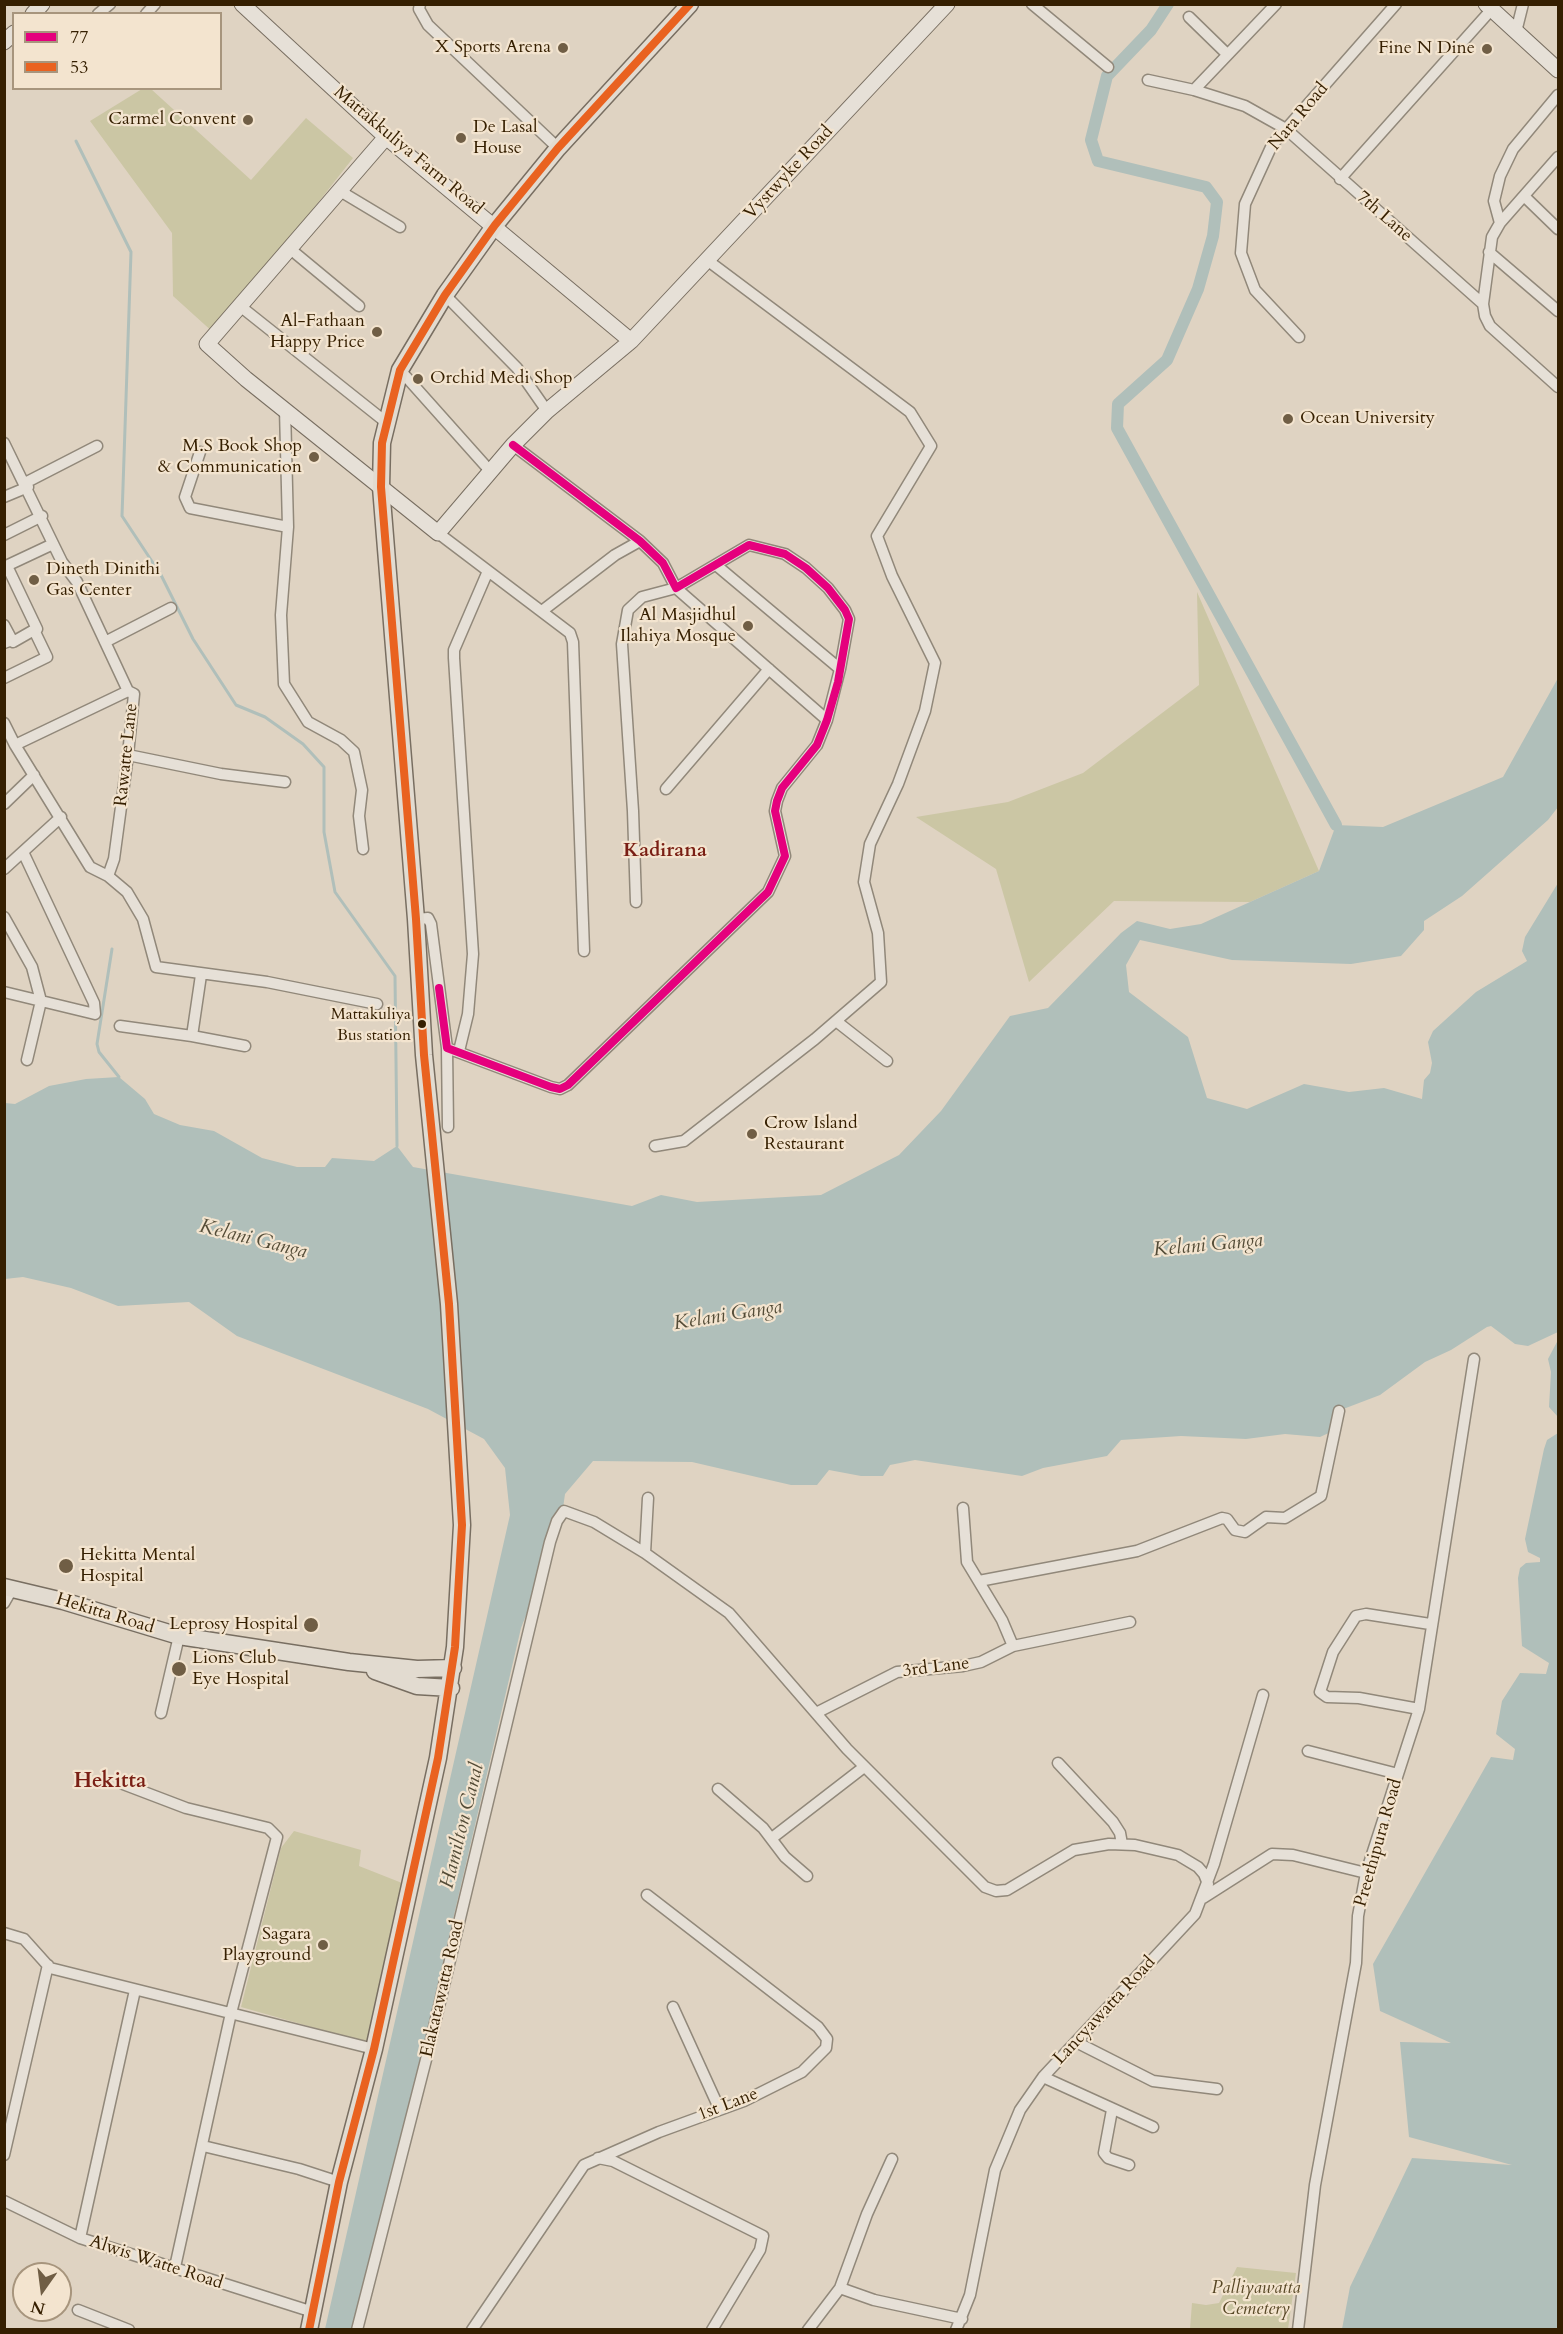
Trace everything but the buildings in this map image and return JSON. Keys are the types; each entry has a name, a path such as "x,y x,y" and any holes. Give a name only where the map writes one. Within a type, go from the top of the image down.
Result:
{"main road":[{"path":"309,2330 339,2182 374,2049 438,1758 451,1688 462,1525 459,1439 449,1304 432,1150 381,487 382,443 400,370 445,295 495,225 558,148 690,4"},
{"name":"Hekitta Road","path":"7,1593 63,1601 179,1636 349,1662 417,1669 453,1668"},
{"name":"Hekitta Road","path":"349,1662 417,1686 451,1688"}],"street":[{"name":"Mattakkuliya Farm Road","path":"242,4 386,137 495,225 632,341"},
{"path":"420,4 419,9 428,25 558,148"},
{"name":"Vystwyke Road","path":"438,532 513,445 547,411 632,341 947,4"},
{"path":"1032,4 1108,67"},
{"name":"Nara Road","path":"1299,337 1255,290 1241,253 1245,204 1272,145 1396,4"},
{"path":"1516,32 1523,4"},
{"path":"1194,90 1272,6"},
{"path":"1340,179 1488,7 1558,70"},
{"path":"1189,17 1227,54"},
{"name":"7th Lane","path":"1148,80 1194,90 1245,106 1286,129 1483,304"},
{"path":"1500,223 1494,201 1500,176 1513,149 1558,94"},
{"path":"386,137 207,344 381,487 570,633 573,642 584,951"},
{"path":"1558,157 1500,223 1492,237 1483,304 1490,326 1558,387"},
{"path":"340,191 400,227"},
{"path":"1525,196 1558,229"},
{"path":"290,248 359,306"},
{"path":"1489,252 1558,311"},
{"path":"655,1146 684,1141 836,1021 881,982 878,933 864,882 870,844 906,763 925,711 935,663 892,576 877,536 931,446 910,412 707,260"},
{"path":"445,295 517,368 547,411"},
{"path":"240,306 387,423"},
{"path":"400,370 491,472"},
{"path":"285,410 288,527 281,615 284,684 308,722 341,740 354,752 362,790 359,816 363,849"},
{"name":"Rawatte Lane","path":"4,443 42,516 62,562 77,582 129,691 134,694 114,859 108,876"},
{"path":"513,445 640,541 663,563 676,588 827,720"},
{"path":"4,497 97,446"},
{"path":"200,452 185,497 190,507 288,527"},
{"path":"4,535 42,516"},
{"path":"542,612 615,555 640,541"},
{"path":"4,625 8,642 13,642 37,629 6,566 53,544"},
{"path":"447,1048 560,1089 568,1085 768,892 785,856 775,811 777,801 782,788 817,745 827,720 840,669 849,619 828,588 806,568 785,554 749,545 676,588 642,597 628,610 622,644 636,902"},
{"path":"716,565 840,669"},
{"path":"459,1051 468,1014 473,954 453,658 454,650 489,571"},
{"path":"105,642 171,608"},
{"path":"4,678 47,657 34,630"},
{"path":"666,789 770,669"},
{"path":"10,742 129,691"},
{"path":"4,723 10,742 61,817 90,867 108,876 127,892 143,919 156,967 277,984 377,1004"},
{"path":"128,755 220,774 285,782"},
{"path":"4,804 34,775"},
{"path":"4,869 61,817"},
{"path":"4,992 95,1014 94,1003 22,852"},
{"path":"4,917 32,967 41,1001 27,1060"},
{"path":"416,919 428,918 431,924 447,1048 448,1127"},
{"path":"192,1036 201,975"},
{"path":"836,1021 887,1061"},
{"path":"120,1026 245,1046"},
{"name":"Preethipura Road","path":"1298,2330 1315,2185 1356,1963 1358,1916 1366,1873 1419,1709 1430,1624 1474,1359"},
{"path":"979,1581 1137,1551 1224,1518 1235,1530 1245,1532 1266,1518 1285,1518 1321,1496 1339,1411"},
{"path":"648,1498 645,1553 729,1613 864,1767 990,1890 1007,1890 1074,1850 1122,1844 1178,1855 1198,1867 1208,1884"},
{"path":"963,1508 965,1554 1002,1620 1013,1646"},
{"name":"Elakatawatta Road","path":"357,2330 430,2044 556,1521 564,1511 594,1522 645,1553"},
{"path":"1419,1709 1371,1700 1327,1697 1320,1692 1333,1652 1356,1616 1366,1614 1430,1624"},
{"name":"3rd Lane","path":"816,1713 897,1672 963,1666 981,1662 1013,1646 1131,1622"},
{"path":"161,1713 179,1636"},
{"name":"Lancyawatta Road","path":"956,2330 962,2319 982,2244 995,2170 1020,2110 1043,2077 1182,1929 1203,1898 1263,1695"},
{"path":"1308,1751 1398,1774"},
{"path":"1058,1763 1113,1822 1120,1833 1122,1844"},
{"path":"771,1838 864,1767"},
{"path":"123,1784 186,1808 268,1828 277,1837 231,2013 175,2267"},
{"path":"718,1789 771,1838 785,1857 807,1876"},
{"path":"1203,1898 1272,1854 1293,1855 1366,1873"},
{"name":"1st Lane","path":"471,2330 584,2165 719,2108 744,2101 802,2072 824,2051 827,2039 818,2027 647,1895"},
{"path":"4,1933 24,1939 48,1965 135,1990 374,2049"},
{"path":"4,2155 48,1965"},
{"path":"80,2238 135,1990"},
{"path":"673,2007 719,2108"},
{"path":"1076,2042 1153,2081 1217,2089"},
{"path":"1043,2077 1153,2127"},
{"path":"1112,2110 1104,2153 1108,2158 1129,2165"},
{"path":"203,2146 299,2169 339,2182"},
{"path":"596,2158 622,2165 763,2236 760,2250 712,2330"},
{"path":"808,2330 840,2288 867,2214 892,2160"},
{"name":"Alwis Watte Road","path":"4,2201 80,2238 175,2267 272,2301 313,2312"},
{"path":"840,2288 867,2298 962,2319"},
{"path":"78,2310 129,2330"}],"green space":[{"path":"140,90 152,90 251,180 306,118 353,158 215,334 173,296 172,233 90,121"},
{"path":"1197,592 1319,871 1250,902 1114,901 1029,982 996,869 916,817 1008,802 1083,773 1199,685"},
{"name":"Sagara Playground","path":"294,1831 361,1850 359,1866 402,1883 368,2043 241,2007 281,1848"},
{"name":"Palliyawatta Cemetery","path":"1237,2267 1296,2273 1288,2329 1190,2329 1192,2303 1206,2305 1219,2303"}],"water":[{"path":"1558,678 1558,807 1548,820 1462,896 1424,921 1424,930 1401,956 1351,964 1232,960 1140,940 1126,965 1129,992 1188,1037 1207,1098 1247,1109 1304,1084 1349,1092 1384,1088 1422,1099 1424,1080 1430,1073 1432,1063 1428,1042 1433,1031 1476,992 1527,961 1522,951 1525,937 1558,883 1558,1332 1528,1346 1515,1344 1491,1326 1487,1327 1451,1350 1425,1362 1380,1395 1338,1411 1333,1431 1320,1437 1285,1434 1246,1439 1181,1436 1121,1440 1107,1456 1043,1468 1022,1476 915,1460 890,1465 883,1476 861,1476 829,1470 817,1485 791,1485 692,1462 593,1461 565,1494 560,1529 521,1628 430,2018 353,2329 325,2329 510,1515 505,1468 484,1439 428,1409 237,1336 189,1302 118,1306 71,1288 23,1277 5,1279 5,1103 15,1104 49,1086 86,1079 119,1077 145,1099 154,1114 180,1125 214,1131 262,1158 297,1167 325,1167 332,1158 374,1161 397,1146 413,1167 632,1206 661,1195 697,1202 821,1195 899,1155 941,1111 1010,1016 1048,1008 1121,933 1137,921 1170,929 1201,924 1319,871 1336,825 1383,827 1503,777"},
{"path":"1558,1340 1558,1417 1549,1407 1551,1372 1548,1359"},
{"path":"1558,1433 1558,2329 1342,2329 1350,2287 1412,2158 1512,2165 1409,2137 1400,2042 1451,2043 1380,2011 1373,1964 1491,1757 1513,1760 1515,1749 1496,1734 1502,1701 1520,1673 1546,1674 1549,1663 1522,1646 1518,1578 1520,1568 1526,1563 1540,1562 1540,1558 1528,1552 1525,1539 1544,1449 1547,1440"}],"waterway":[{"path":"1168,4 1151,30 1107,76 1091,140 1098,161 1206,187 1217,202 1213,236 1198,289 1167,360 1118,404 1117,428 1336,825"},
{"path":"76,141 131,252 122,516 161,575 193,639 236,705 265,717 303,744 324,767 324,832 335,892 395,976 397,1146"},
{"path":"112,949 97,1044 99,1052 119,1077"}],"transit line":[{"name":"53","path":"309,2330 339,2182 374,2049 438,1758 455,1647 462,1525 449,1304 424,1055 416,919 381,487 382,443 400,370 445,295 495,225 558,148 690,4"},
{"name":"77","path":"439,988 447,1048 551,1087 560,1089 568,1085 768,892 785,856 775,811 777,801 782,788 817,745 827,720 838,682 849,619 828,588 806,568 785,554 749,545 676,588 663,563 640,541 513,445"}],"place":[{"name":"X Sports Arena","path":"563,48"},
{"name":"Fine N Dine","path":"1487,49"},
{"name":"Carmel Convent","path":"248,120"},
{"name":"De Lasal House","path":"461,138"},
{"name":"Al-Fathaan Happy Price","path":"377,332"},
{"name":"Orchid Medi Shop","path":"418,379"},
{"name":"Ocean University","path":"1288,419"},
{"name":"M.S Book Shop & Communication","path":"314,457"},
{"name":"Dineth Dinithi Gas Center","path":"34,580"},
{"name":"Al Masjidhul Ilahiya Mosque","path":"748,626"},
{"name":"Mattakuliya Bus station","path":"422,1024"},
{"name":"Crow Island Restaurant","path":"752,1134"},
{"name":"Hekitta Mental Hospital","path":"66,1566"},
{"name":"Leprosy Hospital","path":"311,1625"},
{"name":"Lions Club Eye Hospital","path":"179,1669"},
{"name":"Sagara Playground","path":"323,1945"}],"district":[{"name":"Kadirana","path":"665,851"},
{"name":"Hekitta","path":"110,1782"}],"water label":[{"name":"Kelani Ganga","path":"253,1240"},
{"name":"Kelani Ganga","path":"1208,1246"},
{"name":"Kelani Ganga","path":"728,1316"},
{"name":"Hamilton Canal","path":"463,1826"}]}
